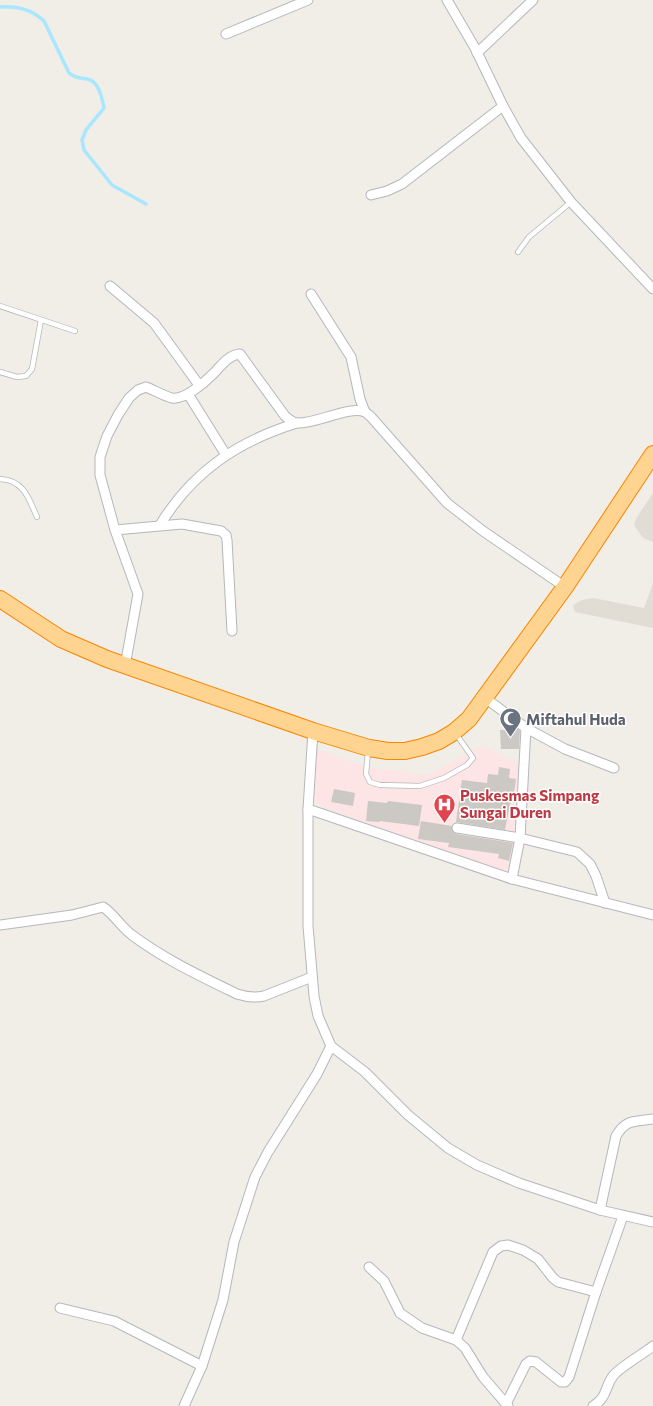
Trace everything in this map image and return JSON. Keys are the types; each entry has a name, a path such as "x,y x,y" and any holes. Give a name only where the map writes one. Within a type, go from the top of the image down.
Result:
{"highway":[{"path":"0,599 62,638 125,666 313,731 369,748 388,751 405,751 439,741 454,732 469,719 565,587 653,454"}],"street":[{"path":"226,34 308,0"},
{"path":"447,0 478,53 503,106 521,138 571,202 653,288"},
{"path":"478,53 533,0"},
{"path":"371,195 387,191 402,184 503,106"},
{"path":"110,286 154,322 199,386"},
{"path":"311,294 351,357 360,399 365,412"},
{"path":"125,666 138,594 115,530 100,475 100,457 107,436 129,398 138,390 146,387 171,398 179,398 188,394 199,386 235,354 240,354 285,416 291,421 297,423"},
{"path":"188,394 226,455"},
{"path":"160,526 171,507 193,482 226,455 273,430 297,423 357,410 365,412 372,418 447,503 483,531 565,587"},
{"path":"115,530 182,524 221,531 226,535 232,630"},
{"path":"485,698 526,728 564,749 614,768"},
{"path":"512,879 520,838 526,728"},
{"path":"313,731 308,809 308,926 312,978 318,1016 330,1046 365,1072 408,1114 448,1148 477,1165 519,1183 600,1210 653,1222"},
{"path":"308,809 512,879 653,915"},
{"path":"457,828 520,838 577,852 590,864 596,876 605,903"},
{"path":"0,925 80,913 103,907 130,934 182,968 237,994 257,998 312,978"},
{"path":"184,1406 202,1366 223,1300 234,1242 255,1177 268,1152 317,1074 330,1046"},
{"path":"600,1210 616,1136 621,1128 629,1122 653,1119"},
{"path":"369,1267 384,1281 400,1313 422,1328 456,1340 465,1348 483,1377 507,1405 526,1364 530,1361 536,1362 561,1382 565,1382 569,1377 596,1292 623,1216"},
{"path":"456,1340 493,1252 501,1246 508,1245 524,1250 538,1259 558,1282 596,1292"},
{"path":"60,1308 114,1321 202,1366"},
{"path":"593,1406 604,1397 608,1385 614,1375 653,1346"}],"lane":[{"path":"518,252 529,236 571,202"},
{"path":"0,306 75,331"},
{"path":"0,372 17,377 26,376 32,369 41,320"},
{"path":"0,479 9,479 21,486 38,517"},
{"path":"369,748 366,774 370,782 380,786 420,786 444,778 467,765 473,758 454,732"}],"shaded area":[{"path":"653,493 653,542 643,538 634,524"},
{"path":"653,583 653,628 575,612 573,605 582,600 593,598 644,608"},
{"name":"Puskesmas Simpang Sungai Duren","path":"481,746 520,764 519,840 510,873 324,808 316,803 312,792 316,749 367,767 428,775"}],"building":[{"name":"Miftahul Huda","path":"518,729 520,731 519,749 501,749 500,730"},
{"path":"499,767 510,769 509,778 516,779 513,800 511,799 505,830 456,822 462,780 487,783 488,774 498,775"},
{"path":"334,789 355,793 353,806 331,802"},
{"path":"368,801 387,803 388,801 422,805 419,826 380,821 366,821"},
{"path":"421,821 452,826 452,830 456,834 513,843 509,861 498,858 499,854 448,847 449,843 418,839"}],"waterway":[{"path":"0,7 24,9 44,21 69,73 76,77 91,80 97,86 104,108 86,130 82,140 84,150 112,185 146,204"}],"place":[{"name":"Miftahul Huda","path":"510,738"},
{"name":"Puskesmas Simpang Sungai Duren","path":"444,824"}]}
